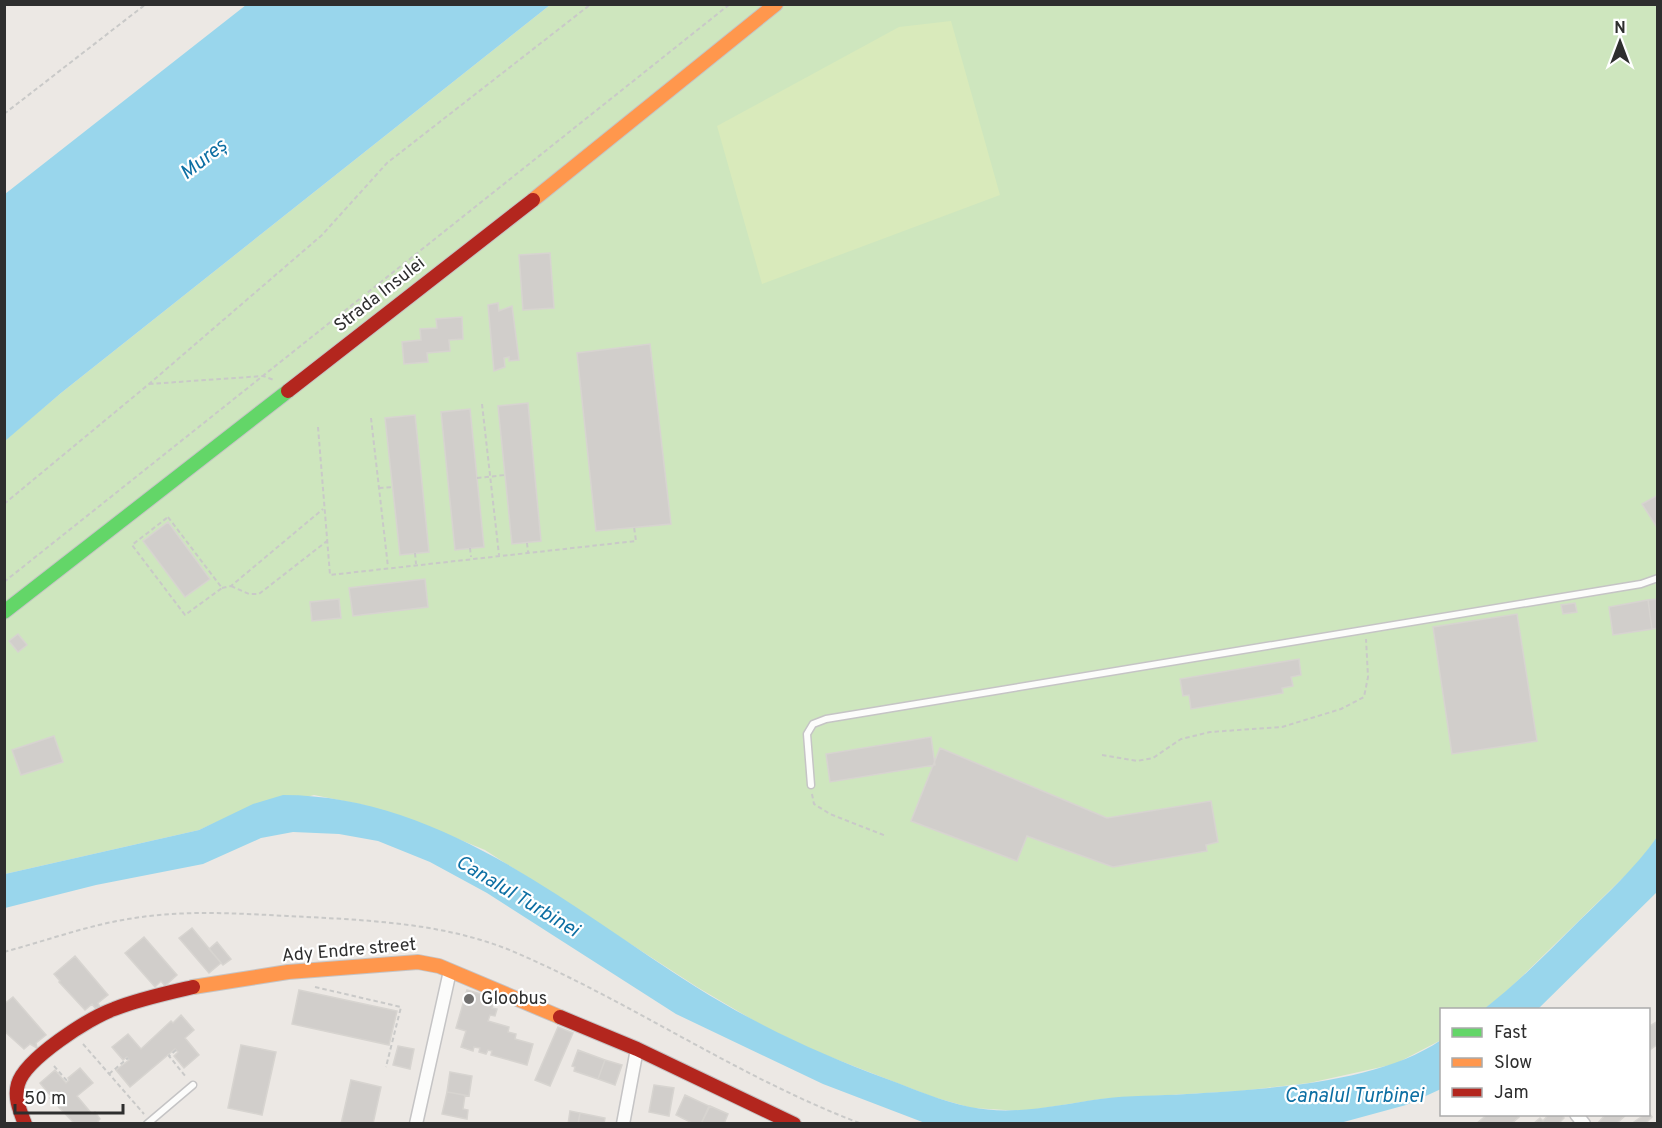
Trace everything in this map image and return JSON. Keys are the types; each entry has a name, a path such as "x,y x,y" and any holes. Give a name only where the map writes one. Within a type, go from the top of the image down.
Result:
{"street":[{"name":"Strada Insulei","path":"4,612 586,159 776,4"},
{"name":"Ady Endre street","path":"25,1124 18,1109 16,1088 18,1079 27,1066 88,1022 124,1005 196,986 290,974 418,962 432,963 638,1049 794,1124"},
{"path":"416,1124 450,971"},
{"path":"623,1124 638,1049"}],"lane":[{"path":"810,785 807,734 813,724 826,719 1641,584 1658,578"},
{"path":"149,1122 193,1085"}],"path":[{"path":"4,114 147,4"},
{"path":"4,504 149,384 322,235 387,163 591,4"},
{"path":"4,582 517,176 730,4"},
{"path":"149,384 263,376 291,387"},
{"path":"482,404 492,476 499,555"},
{"path":"371,418 388,568"},
{"path":"318,427 330,575 636,541 634,527"},
{"path":"477,478 505,475"},
{"path":"379,488 393,487"},
{"path":"222,588 168,517 132,545 185,615 222,588 231,586 324,508"},
{"path":"231,586 249,594 259,594 327,541"},
{"path":"527,543 528,552"},
{"path":"470,548 471,558"},
{"path":"415,553 416,564"},
{"path":"1102,756 1137,761 1153,758 1180,739 1210,732 1282,727 1341,709 1364,697 1368,677 1366,630"},
{"path":"810,785 814,804 830,814 886,836"},
{"path":"308,986 400,1006 386,1067"},
{"path":"78,1038 149,1122"},
{"path":"177,1050 169,1056 193,1085"},
{"path":"109,1074 128,1058"},
{"path":"49,1059 68,1082"}],"green space":[{"path":"550,5 1657,5 1657,837 1641,860 1504,994 1485,1008 1440,1008 1440,1041 1395,1064 1309,1083 1240,1091 1101,1099 1024,1111 972,1108 933,1097 815,1051 763,1026 697,987 485,850 424,825 364,805 314,795 221,820 199,830 5,874 4,441 61,393"},
{"path":"951,21 1000,195 762,284 717,126 899,27"}],"water":[{"name":"Mureș","path":"246,5 550,5 61,393 5,441 5,194"},
{"name":"Canalul Turbinei","path":"283,795 341,800 396,814 450,835 502,861 552,891 696,987 742,1014 837,1059 928,1094 970,1107 1019,1110 1111,1098 1217,1092 1319,1082 1385,1066 1415,1055 1440,1041 1440,1089 1406,1105 1340,1123 925,1123 823,1084 676,1014 487,893 430,862 378,841 339,834 293,832 261,838 203,864 96,885 5,908 5,874 199,830 253,804"},
{"path":"1657,837 1657,892 1539,1008 1485,1008 1533,967 1639,859"}],"building":[{"path":"550,253 554,308 523,310 519,255"},
{"path":"498,303 499,311 512,306 519,360 509,361 509,357 504,358 505,367 494,371 488,305"},
{"path":"462,317 463,339 449,340 450,351 427,353 428,362 404,364 402,342 421,340 420,329 437,328 436,319"},
{"path":"650,344 671,524 596,531 577,353"},
{"path":"528,403 541,541 512,544 498,406"},
{"path":"470,409 484,547 455,550 441,412"},
{"path":"415,415 429,552 400,555 385,418"},
{"path":"1658,495 1658,529 1642,504"},
{"path":"168,522 210,579 185,597 143,541"},
{"path":"425,579 428,607 353,616 349,588"},
{"path":"339,599 341,618 312,621 310,602"},
{"path":"1658,599 1658,628 1652,629 1648,600"},
{"path":"1648,600 1652,629 1613,635 1609,607"},
{"path":"1575,603 1577,612 1563,614 1561,605"},
{"path":"1517,614 1537,741 1452,754 1433,627"},
{"path":"18,634 27,645 18,652 9,641"},
{"path":"1299,659 1301,675 1291,677 1293,686 1282,688 1283,693 1191,709 1189,695 1183,696 1180,679"},
{"path":"54,736 63,762 21,775 12,750"},
{"path":"931,737 935,765 830,782 826,754"},
{"path":"940,748 1107,818 1211,801 1218,842 1206,845 1207,851 1113,867 1027,836 1017,861 911,821"},
{"path":"192,928 221,963 209,973 179,938"},
{"path":"144,937 177,975 165,986 161,981 155,987 125,953"},
{"path":"217,942 231,959 223,965 209,949"},
{"path":"75,956 108,995 98,1003 100,1007 95,1008 92,1004 85,1010 54,974"},
{"path":"299,990 397,1011 389,1045 292,1024"},
{"path":"467,990 495,998 492,1008 497,1009 495,1016 490,1015 488,1021 509,1027 508,1032 516,1034 515,1039 533,1044 527,1065 491,1055 492,1051 488,1050 486,1054 479,1052 480,1048 474,1047 473,1051 461,1047 466,1031 456,1028"},
{"path":"13,997 46,1035 36,1043 37,1048 30,1044 24,1049 4,1031 4,1004"},
{"path":"181,1015 194,1030 185,1038 199,1055 184,1068 174,1056 178,1052 175,1049 130,1087 116,1070 129,1060 127,1057 123,1060 112,1047 128,1034 141,1049 171,1021 173,1023"},
{"path":"1658,1021 1658,1044 1650,1050 1650,1026"},
{"path":"558,1027 573,1033 550,1086 535,1080"},
{"path":"241,1045 276,1052 262,1115 228,1108"},
{"path":"398,1046 414,1049 410,1069 393,1065"},
{"path":"578,1050 605,1060 598,1079 574,1071 575,1067 572,1066"},
{"path":"605,1060 622,1065 615,1085 598,1079"},
{"path":"80,1068 93,1083 77,1096 92,1114 95,1112 100,1119 98,1121 100,1124 75,1124 50,1098 51,1096 40,1083 55,1070 66,1083 68,1078"},
{"path":"450,1072 472,1076 469,1096 447,1092"},
{"path":"351,1080 381,1087 373,1124 341,1124"},
{"path":"654,1085 674,1088 669,1116 649,1112"},
{"path":"447,1092 465,1095 463,1109 468,1110 467,1119 442,1114"},
{"path":"685,1095 709,1106 701,1124 694,1124 676,1115"},
{"path":"710,1106 728,1114 724,1124 701,1124"},
{"path":"570,1111 580,1113 578,1124 568,1124"},
{"path":"580,1113 605,1118 604,1124 578,1124"},
{"path":"1650,1114 1652,1117 1645,1124 1634,1122 1642,1116"},
{"path":"1486,1116 1519,1117 1511,1124 1476,1124"},
{"path":"1547,1116 1562,1116 1564,1118 1558,1124 1533,1124 1540,1118 1543,1121"},
{"path":"1604,1116 1625,1116 1616,1124 1597,1124"}],"traffic: fast":[{"path":"4,612 288,391"}],"traffic: slow":[{"path":"533,200 776,4"},
{"path":"193,987 288,972 418,962 439,966 560,1017"}],"traffic: jam":[{"path":"288,391 533,200"},
{"path":"25,1124 17,1099 18,1084 32,1063 59,1040 89,1021 124,1005 193,987"},
{"path":"560,1017 637,1049 794,1124"}],"place":[{"name":"Gloobus","path":"469,999"}]}
